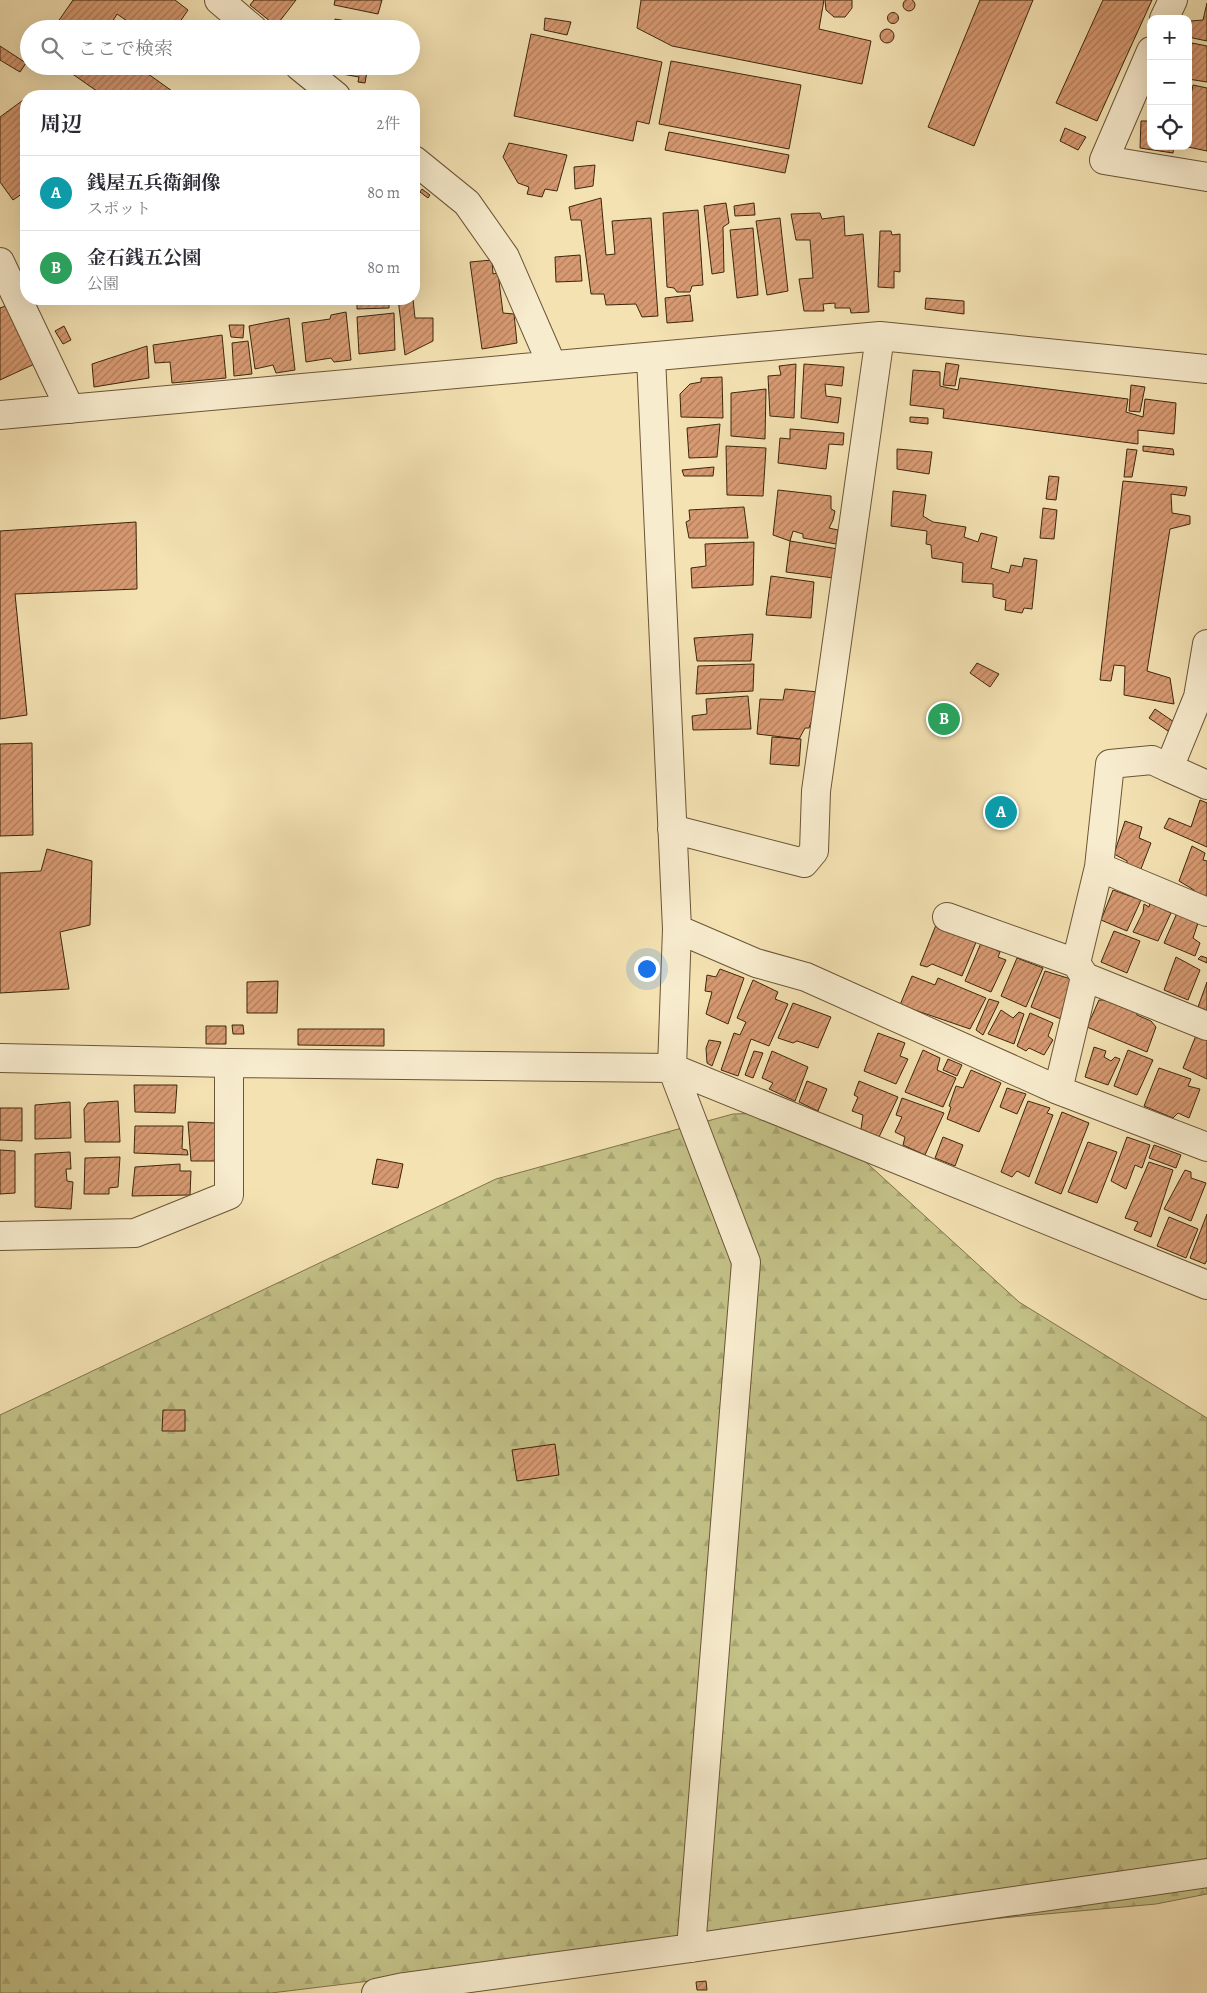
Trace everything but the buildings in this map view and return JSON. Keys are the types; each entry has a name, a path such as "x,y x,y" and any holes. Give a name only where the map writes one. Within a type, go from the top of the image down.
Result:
{"street":[{"path":"219,0 242,20"},
{"path":"1166,15 1172,0"},
{"path":"1147,60 1104,160 1207,177"},
{"path":"310,75 329,90"},
{"path":"420,165 467,203 505,257 552,366"},
{"path":"0,262 20,304"},
{"path":"21,305 70,408"},
{"path":"0,415 880,336 1207,369"},
{"path":"672,829 804,863 814,851 816,791 880,336"},
{"path":"651,357 677,929 672,1068 746,1262 691,1948"},
{"path":"1168,768 1198,697 1207,644"},
{"path":"1058,1090 1099,867 1110,764 1152,760 1207,784"},
{"path":"1099,867 1207,912"},
{"path":"947,917 1081,970 1207,1026"},
{"path":"677,929 756,963 806,977 1058,1090 1207,1147"},
{"path":"0,1058 230,1063 672,1068 1207,1285"},
{"path":"0,1236 134,1233 229,1195 230,1063"},
{"path":"376,1993 404,1987 691,1948 1207,1872"}],"green space":[{"path":"811,1112 1019,1302 1207,1418 1207,1894 1156,1904 560,1958 271,1993 0,1993 0,1415 496,1179 733,1114"}],"place":[{"name":"金石銭五公園","path":"944,719"},
{"name":"銭屋五兵衛銅像","path":"1001,812"}]}
